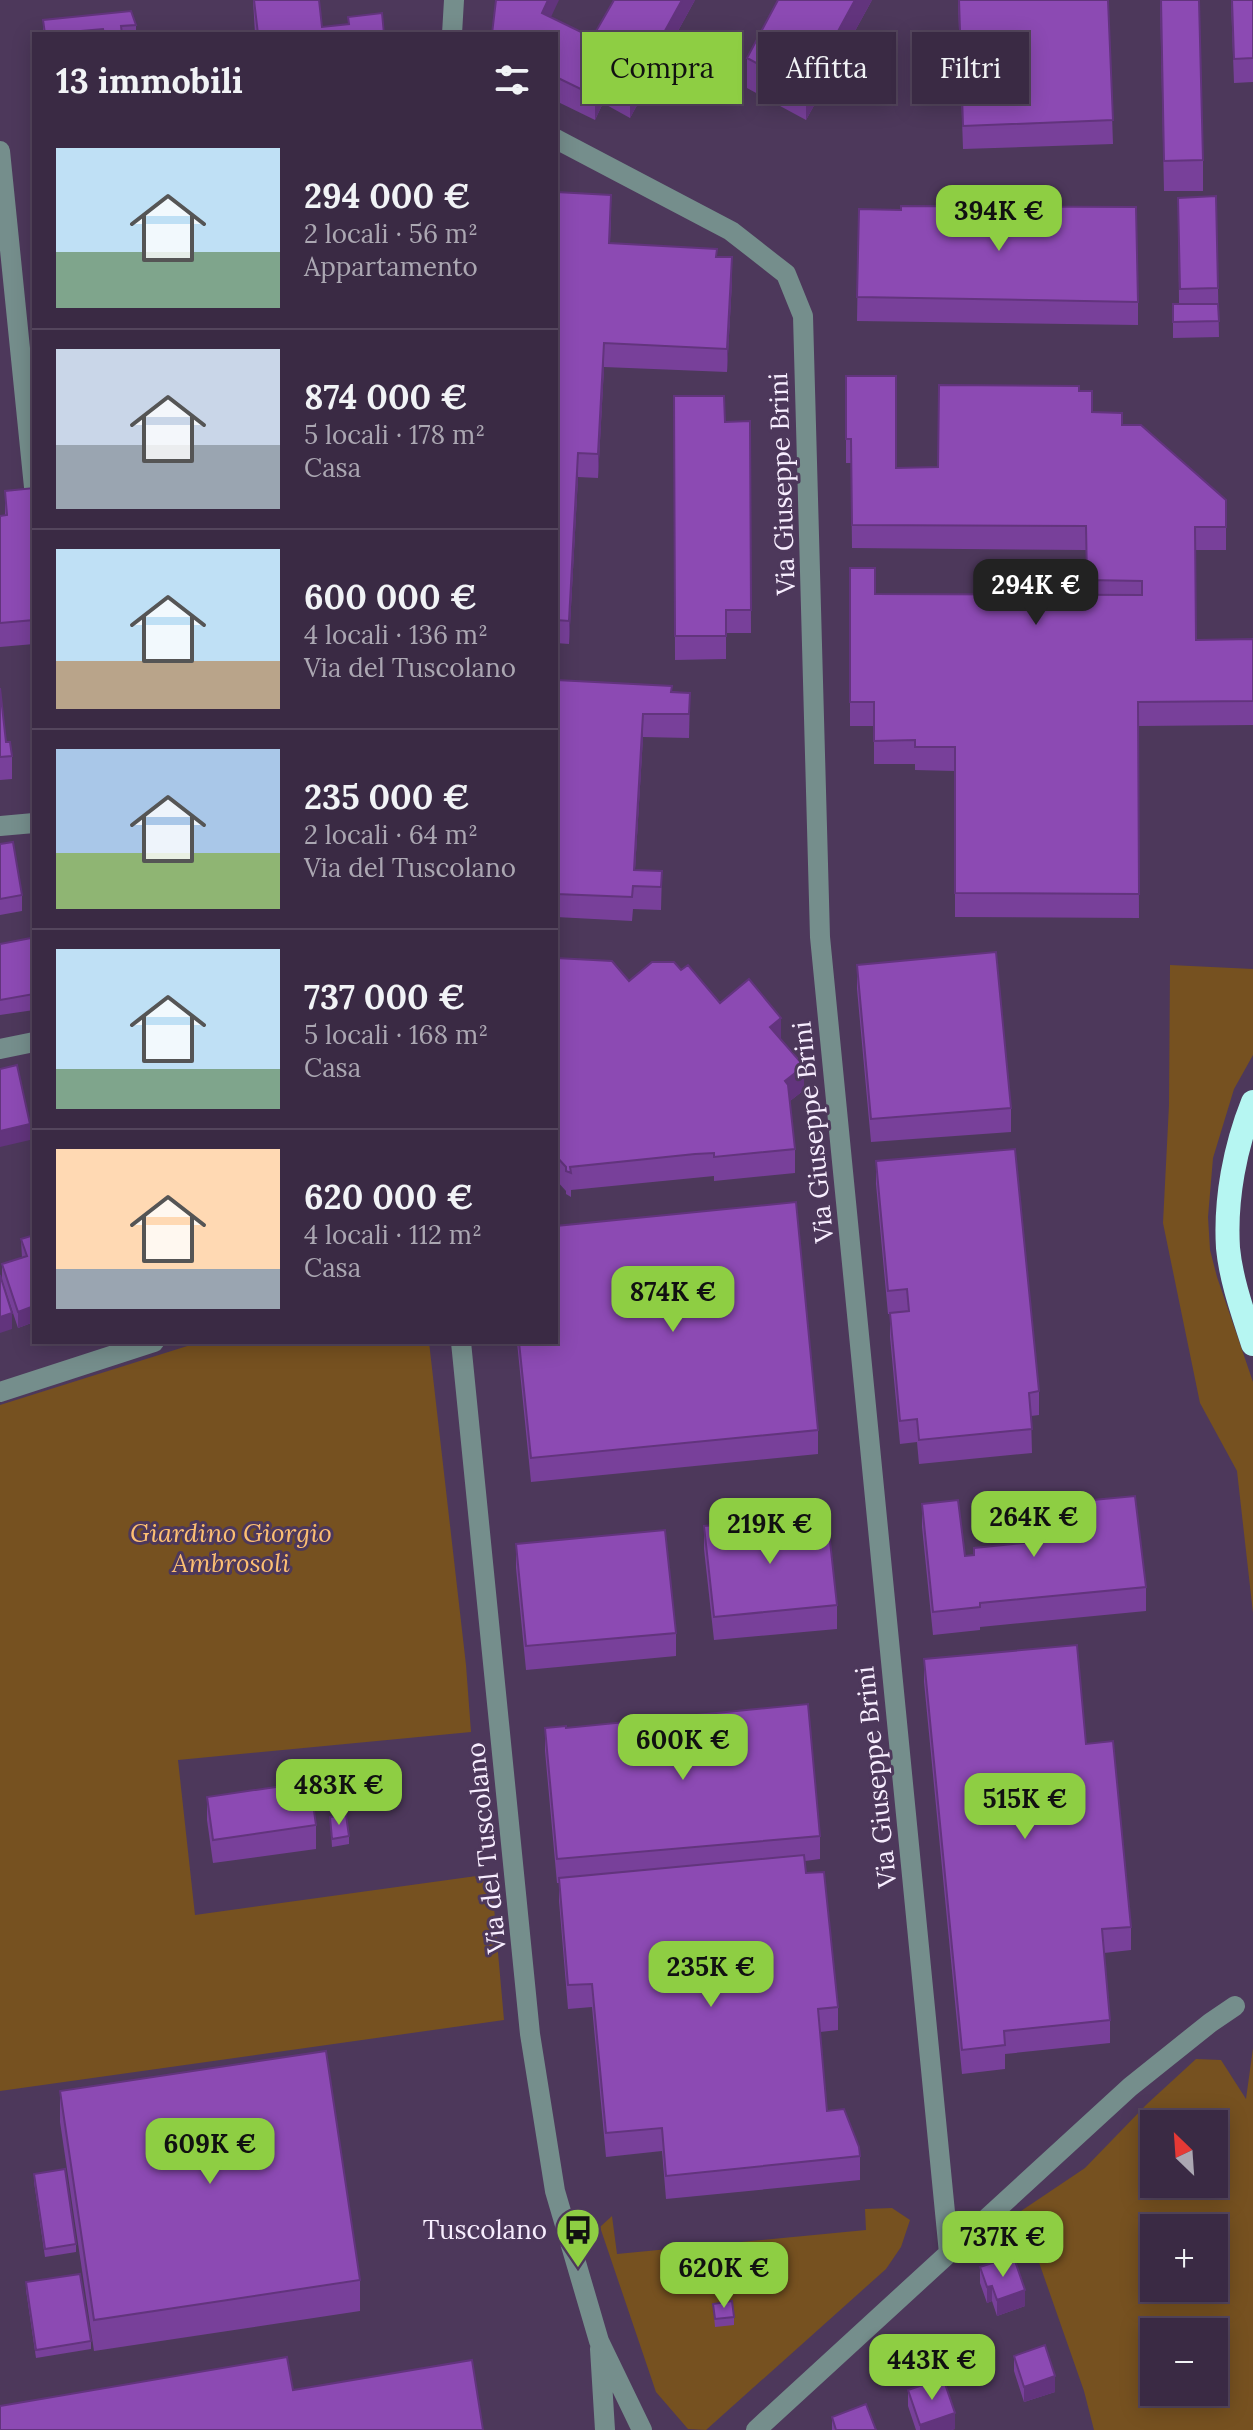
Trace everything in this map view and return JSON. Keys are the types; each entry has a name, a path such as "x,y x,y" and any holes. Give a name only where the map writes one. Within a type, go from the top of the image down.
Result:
{"highway":[{"path":"1253,1102 1243,1127 1228,1203 1228,1249 1238,1297 1253,1344"}],"street":[{"path":"452,32 454,0"},
{"name":"Via Giuseppe Brini","path":"558,140 731,231 786,274 803,316 820,937 949,2253"},
{"path":"0,151 32,469"},
{"path":"11,493 32,489"},
{"path":"0,826 32,823"},
{"path":"0,1049 32,1042"},
{"path":"0,1392 148,1344"},
{"name":"Via del Tuscolano","path":"461,1344 530,2034 555,2191 599,2341 642,2430"},
{"path":"756,2430 1130,2087 1170,2053 1235,2006"},
{"name":"Via del Tuscolano","path":"599,2341 605,2430"}],"green space":[{"path":"1170,965 1253,969 1253,1055 1234,1089 1213,1158 1208,1217 1210,1250 1217,1277 1253,1382 1253,1613 1237,1471 1200,1403 1163,1223 1169,1105"},
{"name":"Giardino Giorgio Ambrosoli","path":"194,1344 429,1344 471,1732 178,1760 195,1915 491,1874 504,2020 0,2091 0,1405"},
{"path":"1253,2048 1253,2430 1094,2430 1084,2391 1021,2211 1085,2168 1140,2111 1140,2198 1228,2198 1228,2110 1141,2110 1196,2059 1221,2060 1246,2099"},
{"path":"892,2208 910,2220 901,2247 886,2269 706,2430 688,2429 656,2392 600,2227 612,2216 617,2254 866,2230 865,2209"}],"building":[{"path":"254,0 319,0 322,27 349,24 348,17 382,13 384,32 258,32"},
{"path":"496,0 548,0 542,13 582,32 582,90 558,78 558,32 492,32"},
{"path":"614,0 682,0 664,32 596,32"},
{"path":"778,0 855,0 838,32 761,32"},
{"path":"959,0 1108,0 1113,120 963,126 962,104 1029,104 1029,32 960,32"},
{"path":"1161,0 1199,0 1203,160 1164,161"},
{"path":"1232,0 1253,0 1253,58 1234,59"},
{"path":"131,11 136,25 121,26 122,32 104,32 103,29 45,32 43,20"},
{"path":"758,37 758,64 747,58"},
{"path":"558,192 611,195 609,243 717,249 716,257 732,257 727,349 604,343 598,454 578,453 569,621 558,620"},
{"path":"1216,196 1218,288 1180,289 1178,198"},
{"path":"901,206 1136,207 1138,302 857,297 859,209 901,210"},
{"path":"1173,304 1218,304 1219,321 1173,322"},
{"path":"846,376 896,376 896,468 938,467 939,385 1079,386 1079,391 1092,391 1092,412 1122,413 1122,425 1141,425 1226,500 1226,527 1195,527 1196,640 1253,639 1253,701 1138,702 1139,894 955,893 955,747 915,747 915,740 874,741 874,702 850,702 850,568 875,568 875,594 1142,595 1142,581 1087,580 1086,526 852,525 851,439 846,439"},
{"path":"674,396 724,396 725,422 750,421 751,610 726,610 726,636 675,636"},
{"path":"32,488 32,620 0,623 0,516 7,515 5,491"},
{"path":"558,680 672,686 671,692 690,693 689,714 643,714 634,870 662,871 661,887 633,886 632,897 558,894"},
{"path":"0,688 6,742 10,742 12,756 0,757"},
{"path":"13,842 22,895 0,899 0,844"},
{"path":"31,938 32,994 0,1000 0,944"},
{"path":"996,952 1011,1108 871,1119 857,965"},
{"path":"558,958 612,961 629,981 652,962 674,962 681,970 688,965 720,1003 749,979 781,1018 770,1027 804,1066 785,1081 795,1149 714,1157 714,1153 695,1154 570,1167 571,1173 566,1171 558,1158"},
{"path":"17,1065 30,1124 0,1131 0,1069"},
{"path":"1015,1149 1039,1391 1029,1393 1032,1429 919,1440 917,1419 900,1421 890,1313 909,1311 907,1289 888,1291 876,1161"},
{"path":"796,1202 818,1430 531,1458 519,1344 558,1344 558,1226"},
{"path":"32,1236 32,1307 18,1312 2,1264 27,1256 21,1239"},
{"path":"0,1275 12,1313 0,1317"},
{"path":"1135,1496 1146,1587 980,1603 980,1607 933,1612 922,1504 958,1500 965,1556 974,1555 974,1548 1084,1537 1082,1501"},
{"path":"827,1514 837,1605 714,1617 704,1526"},
{"path":"665,1530 676,1633 526,1646 516,1544"},
{"path":"1077,1645 1086,1744 1113,1741 1131,1927 1102,1929 1110,2020 1004,2031 1005,2045 962,2050 924,1659"},
{"path":"808,1704 820,1836 557,1859 545,1728"},
{"path":"310,1782 316,1825 213,1840 207,1797"},
{"path":"346,1815 349,1836 332,1839 330,1817"},
{"path":"804,1855 806,1873 824,1872 838,2007 818,2009 827,2111 844,2109 860,2156 666,2176 662,2128 606,2133 592,1984 568,1985 559,1878"},
{"path":"326,2051 360,2280 94,2320 60,2091"},
{"path":"65,2169 76,2244 45,2249 34,2174"},
{"path":"998,2261 1000,2266 1015,2261 1025,2290 997,2300 992,2286 987,2287 980,2267"},
{"path":"80,2274 91,2341 36,2350 26,2282"},
{"path":"732,2301 734,2317 715,2319 713,2304"},
{"path":"1045,2345 1055,2376 1024,2387 1014,2356"},
{"path":"287,2357 293,2390 472,2360 483,2430 0,2430 0,2406"},
{"path":"943,2378 955,2413 920,2425 908,2390"},
{"path":"866,2404 876,2430 836,2430 832,2417"}],"place":[{"name":"Tuscolano","path":"578,2269"}]}
